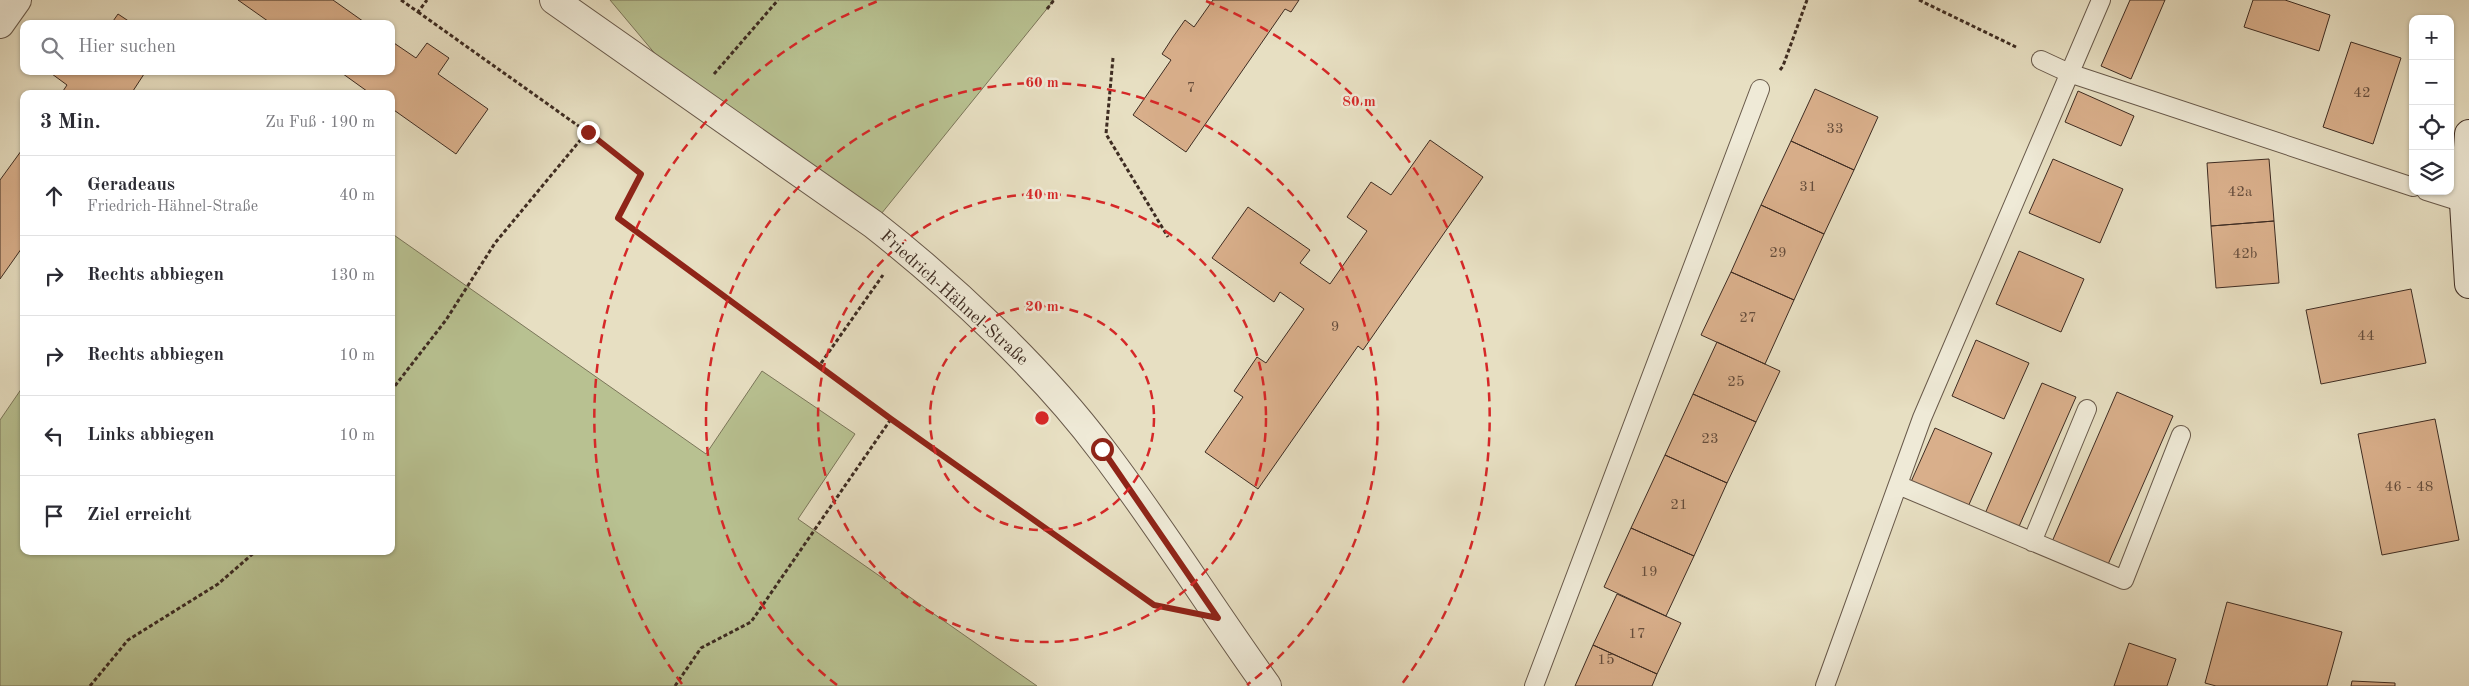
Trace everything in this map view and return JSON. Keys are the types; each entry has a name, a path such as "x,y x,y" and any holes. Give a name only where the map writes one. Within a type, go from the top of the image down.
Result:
{"street":[{"path":"0,24 17,0"},
{"name":"Friedrich-Hähnel-Straße","path":"554,0 902,248 987,324 1044,382 1085,429 1152,519 1218,618 1267,686"},
{"path":"2469,134 2464,203 2469,284"}],"lane":[{"path":"1825,686 1922,418 2101,0"},
{"path":"2041,60 2069,73 2409,186"},
{"path":"1534,686 1760,89"},
{"path":"2439,195 2464,203"},
{"path":"2032,542 2088,409"},
{"path":"1898,485 2124,580 2181,435"}],"path":[{"path":"401,0 588,132 641,174 618,218 891,419 1154,605 1218,618"},
{"path":"418,12 426,0"},
{"path":"693,99 778,0"},
{"path":"1047,9 1054,0"},
{"path":"1760,89 1784,66 1807,0"},
{"path":"1919,0 2041,60"},
{"path":"1114,58 1106,134 1168,237"},
{"path":"395,386 446,320 495,243 588,132"},
{"path":"818,366 902,248"},
{"path":"675,686 701,648 751,622 891,419"},
{"path":"90,686 128,640 218,584 251,555"}],"green space":[{"path":"610,0 1054,0 873,224 693,99"},
{"path":"395,236 706,454 762,371 855,434 798,519 1037,686 0,686 0,420 20,391 20,555 395,555"}],"building":[{"path":"238,0 333,0 361,20 266,20"},
{"path":"1213,0 1299,0 1291,12 1285,9 1186,152 1133,115 1171,60 1162,54 1173,37 1185,20 1194,27"},
{"path":"2130,0 2165,0 2131,79 2101,66"},
{"path":"2253,0 2285,0 2330,15 2319,51 2244,27"},
{"path":"118,14 127,20 114,20"},
{"path":"2351,42 2401,58 2373,144 2323,127"},
{"path":"427,43 449,58 438,74 488,109 456,154 395,111 395,90 365,90 345,75 395,75 395,44 416,58"},
{"path":"53,75 143,75 134,90 64,90 67,85"},
{"path":"1815,89 1878,117 1854,170 1791,141"},
{"path":"2078,91 2134,116 2121,146 2065,122"},
{"path":"1430,140 1483,177 1363,350 1358,346 1258,489 1205,452 1243,397 1234,391 1257,357 1266,363 1304,309 1280,292 1274,302 1212,258 1248,207 1310,250 1300,263 1330,284 1367,231 1347,217 1371,182 1391,195"},
{"path":"1791,141 1854,170 1824,234 1761,205"},
{"path":"20,152 20,251 0,279 0,180"},
{"path":"2053,159 2123,189 2100,243 2029,213"},
{"path":"2269,159 2274,221 2211,226 2207,163"},
{"path":"1761,205 1824,234 1794,300 1731,272"},
{"path":"2274,221 2279,283 2216,288 2211,226"},
{"path":"2019,251 2084,279 2061,332 1996,304"},
{"path":"1731,272 1794,300 1765,364 1701,335"},
{"path":"2411,289 2426,363 2321,384 2306,310"},
{"path":"1976,340 2029,363 2004,419 1952,396"},
{"path":"1717,342 1780,371 1756,422 1693,394"},
{"path":"2042,383 2076,397 2017,531 1984,516"},
{"path":"2117,392 2173,416 2106,569 2051,544"},
{"path":"1693,394 1756,422 1727,483 1665,455"},
{"path":"2435,419 2459,540 2382,555 2358,434"},
{"path":"1935,428 1992,453 1967,509 1910,484"},
{"path":"1665,455 1727,483 1694,556 1631,528"},
{"path":"1631,528 1694,556 1666,616 1604,587"},
{"path":"1617,594 1681,623 1657,674 1593,645"},
{"path":"2227,602 2342,632 2327,686 2216,686 2205,683"},
{"path":"2129,643 2176,659 2167,686 2114,686"},
{"path":"1593,645 1657,674 1652,686 1575,686"},
{"path":"2352,681 2395,683 2395,686 2351,686"}],"route":[{"path":"588,132 641,174 618,218 891,419 1154,605 1218,618 1152,519 1102,449"}]}
